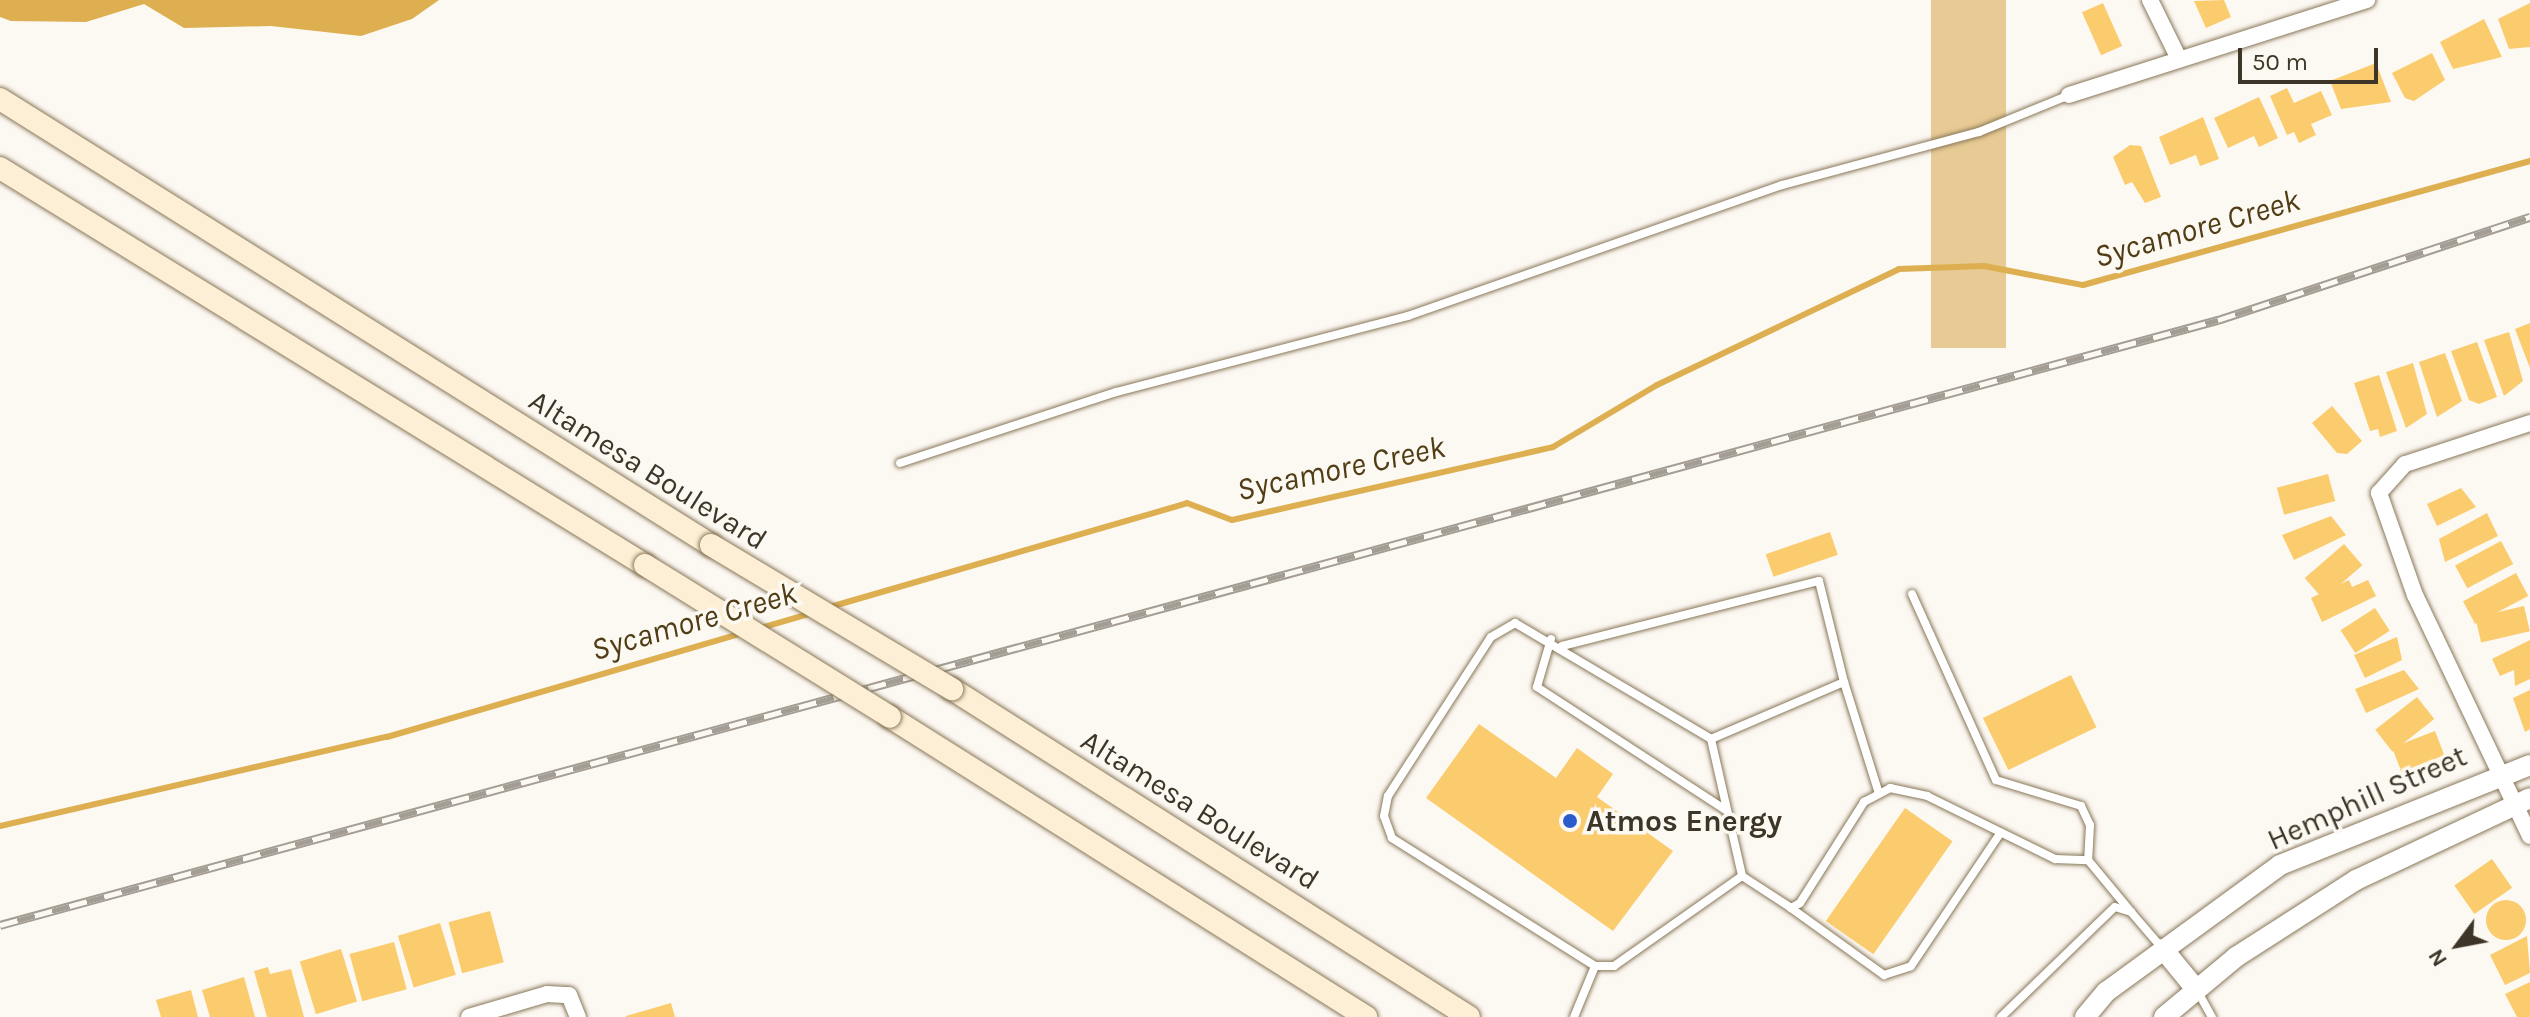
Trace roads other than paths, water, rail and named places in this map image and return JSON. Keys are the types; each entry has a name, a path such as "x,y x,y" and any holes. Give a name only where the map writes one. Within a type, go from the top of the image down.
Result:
{"main road":[{"name":"Altamesa Boulevard","path":"0,99 711,545 952,689 1469,1017"},
{"path":"0,168 890,717 1366,1017"}],"street":[{"path":"2150,0 2179,59"},
{"path":"2069,95 2367,0"},
{"path":"2530,423 2405,464 2379,493 2415,595 2501,773 2522,800 2530,836"},
{"name":"Hemphill Street","path":"2085,1017 2163,949 2280,865 2501,773 2530,765"},
{"path":"2164,1017 2195,988 2356,880 2522,800"},
{"path":"2163,949 2195,988"},
{"path":"469,1017 547,994 569,995 578,1017"}],"lane":[{"path":"900,463 1116,392 1408,316 1782,185 1979,132 2069,95"},
{"path":"1562,646 1819,581 1844,682 1879,794"},
{"path":"1912,594 1996,780 2081,806 2090,825 2088,860 2163,949"},
{"path":"1742,876 1614,966 1595,966 1392,838 1384,816 1388,796 1491,637 1515,623 1551,639 1711,739 1742,876 1884,975 1911,966 2001,832"},
{"path":"1551,639 1537,687 1726,810"},
{"path":"1711,739 1844,682"},
{"path":"1791,908 1864,802 1890,788 1927,796 2055,859 2088,860"},
{"path":"2001,1017 2115,907 2131,912"},
{"path":"1574,1017 1595,966"},
{"path":"2195,988 2212,1017"}],"waterway":[{"name":"Sycamore Creek","path":"830,607 1187,503 1232,520 1553,447 1657,385 1899,269 1984,266 2083,285 2530,161"},
{"name":"Sycamore Creek","path":"757,629 812,613"},
{"name":"Sycamore Creek","path":"0,826 387,737 743,633"}],"railway":[{"path":"0,925 2218,320 2530,217"}],"place":[{"name":"Atmos Energy","path":"1570,821"}]}
